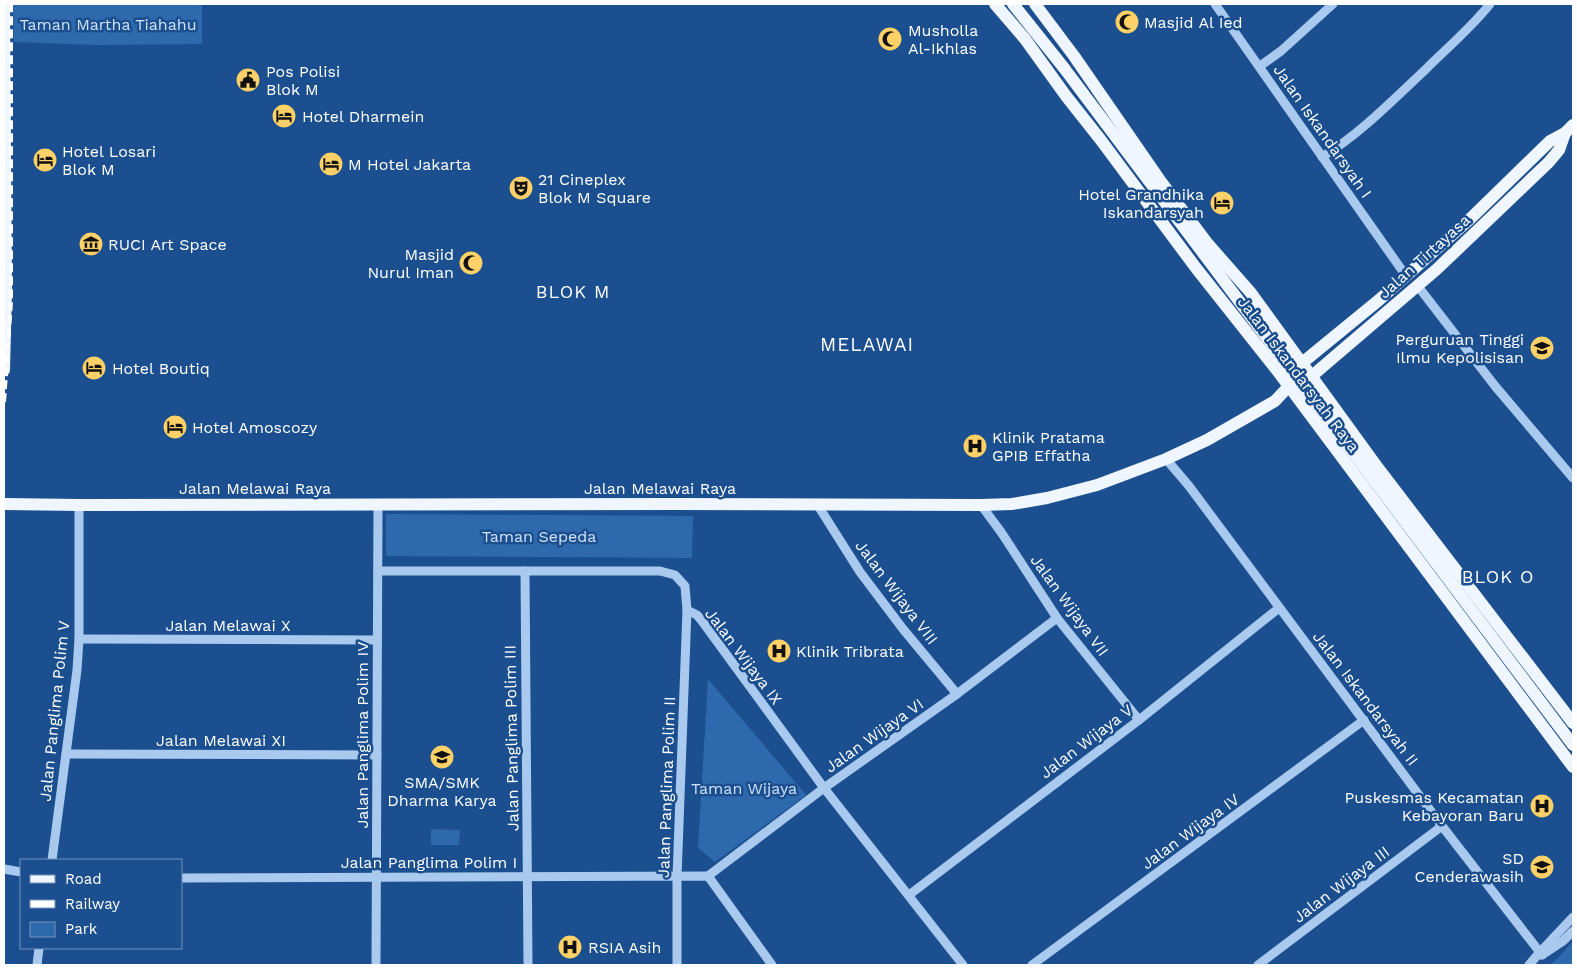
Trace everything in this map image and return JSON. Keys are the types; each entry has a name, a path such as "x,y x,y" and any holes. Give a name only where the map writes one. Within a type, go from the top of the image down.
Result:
{"main road":[{"path":"4,4 4,370"},
{"name":"Jalan Iskandarsyah Raya","path":"995,4 1025,39 1196,268 1276,368 1573,767"},
{"path":"1013,4 1070,76 1573,745"},
{"name":"Jalan Iskandarsyah Raya","path":"1035,4 1208,244 1251,294 1378,468 1573,723"},
{"name":"Jalan Tirtayasa","path":"1291,390 1302,363 1406,276 1470,219 1550,141 1569,129"},
{"name":"Jalan Tirtayasa","path":"1291,390 1311,376 1437,269 1548,162 1558,150 1569,129"},
{"path":"1346,327 1355,338"},
{"path":"1275,401 1276,368"},
{"name":"Jalan Melawai Raya","path":"4,504 817,504 981,506 1012,504 1047,498 1097,485 1166,459 1207,440 1291,390"}],"street":[{"name":"Jalan Iskandarsyah I","path":"1215,4 1406,276"},
{"path":"1260,66 1281,51 1333,4"},
{"path":"1322,157 1335,150 1392,101 1457,39 1490,4"},
{"path":"1417,285 1495,386 1573,478"},
{"name":"Jalan Iskandarsyah II","path":"1166,459 1189,486 1442,826 1541,953"},
{"name":"Jalan Wijaya VIII","path":"817,504 860,572 903,629 957,694"},
{"name":"Jalan Panglima Polim V","path":"52,859 79,639 80,505"},
{"name":"Jalan Panglima Polim IV","path":"376,965 378,505"},
{"name":"Jalan Wijaya VII","path":"981,506 1002,533 1056,618 1139,720"},
{"name":"Jalan Wijaya IX","path":"378,571 660,571 675,575 686,586 687,610 697,614 824,788 963,965"},
{"name":"Jalan Panglima Polim III","path":"525,571 528,965"},
{"name":"Jalan Wijaya V","path":"909,895 1139,720 1279,608"},
{"name":"Jalan Panglima Polim II","path":"678,965 677,877 687,610"},
{"name":"Jalan Wijaya VI","path":"708,876 824,788 957,694 1056,618"},
{"name":"Jalan Melawai X","path":"79,639 377,640"},
{"name":"Jalan Wijaya IV","path":"1032,965 1364,720"},
{"name":"Jalan Melawai XI","path":"66,754 377,756"},
{"name":"Jalan Wijaya III","path":"1258,965 1442,826"},
{"path":"4,869 20,872"},
{"path":"708,876 772,965"},
{"name":"Jalan Panglima Polim I","path":"182,878 708,876"},
{"path":"1530,965 1573,917"},
{"path":"1541,953 1563,941 1573,931"},
{"path":"37,965 39,949"}],"green space":[{"name":"Taman Martha Tiahahu","path":"13,4 202,4 202,44 97,45 14,42"},
{"name":"Taman Sepeda","path":"386,514 693,516 692,558 386,556"},
{"name":"Taman Wijaya","path":"708,679 806,795 715,862 698,848"},
{"path":"431,829 460,830 459,845 431,845"},
{"path":"1573,941 1573,965 1548,965 1556,960"}],"railway":[{"path":"4,402 11,302 11,4"}],"place":[{"name":"Masjid Al Ied","path":"1127,22"},
{"name":"Musholla Al-Ikhlas","path":"890,39"},
{"name":"Pos Polisi Blok M","path":"248,80"},
{"name":"Hotel Dharmein","path":"284,116"},
{"name":"Hotel Losari Blok M","path":"45,160"},
{"name":"M Hotel Jakarta","path":"331,164"},
{"name":"21 Cineplex Blok M Square","path":"521,188"},
{"name":"Hotel Grandhika Iskandarsyah","path":"1222,203"},
{"name":"RUCI Art Space","path":"91,244"},
{"name":"Masjid Nurul Iman","path":"471,263"},
{"name":"Perguruan Tinggi Ilmu Kepolisisan","path":"1542,348"},
{"name":"Hotel Boutiq","path":"94,368"},
{"name":"Hotel Amoscozy","path":"175,427"},
{"name":"Klinik Pratama GPIB Effatha","path":"975,446"},
{"name":"Klinik Tribrata","path":"779,651"},
{"name":"SMA/SMK Dharma Karya","path":"442,757"},
{"name":"Puskesmas Kecamatan Kebayoran Baru","path":"1542,806"},
{"name":"SD Cenderawasih","path":"1542,867"},
{"name":"RSIA Asih","path":"570,947"}],"district":[{"name":"BLOK M","path":"573,292"},
{"name":"MELAWAI","path":"867,344"},
{"name":"BLOK O","path":"1498,577"}]}
